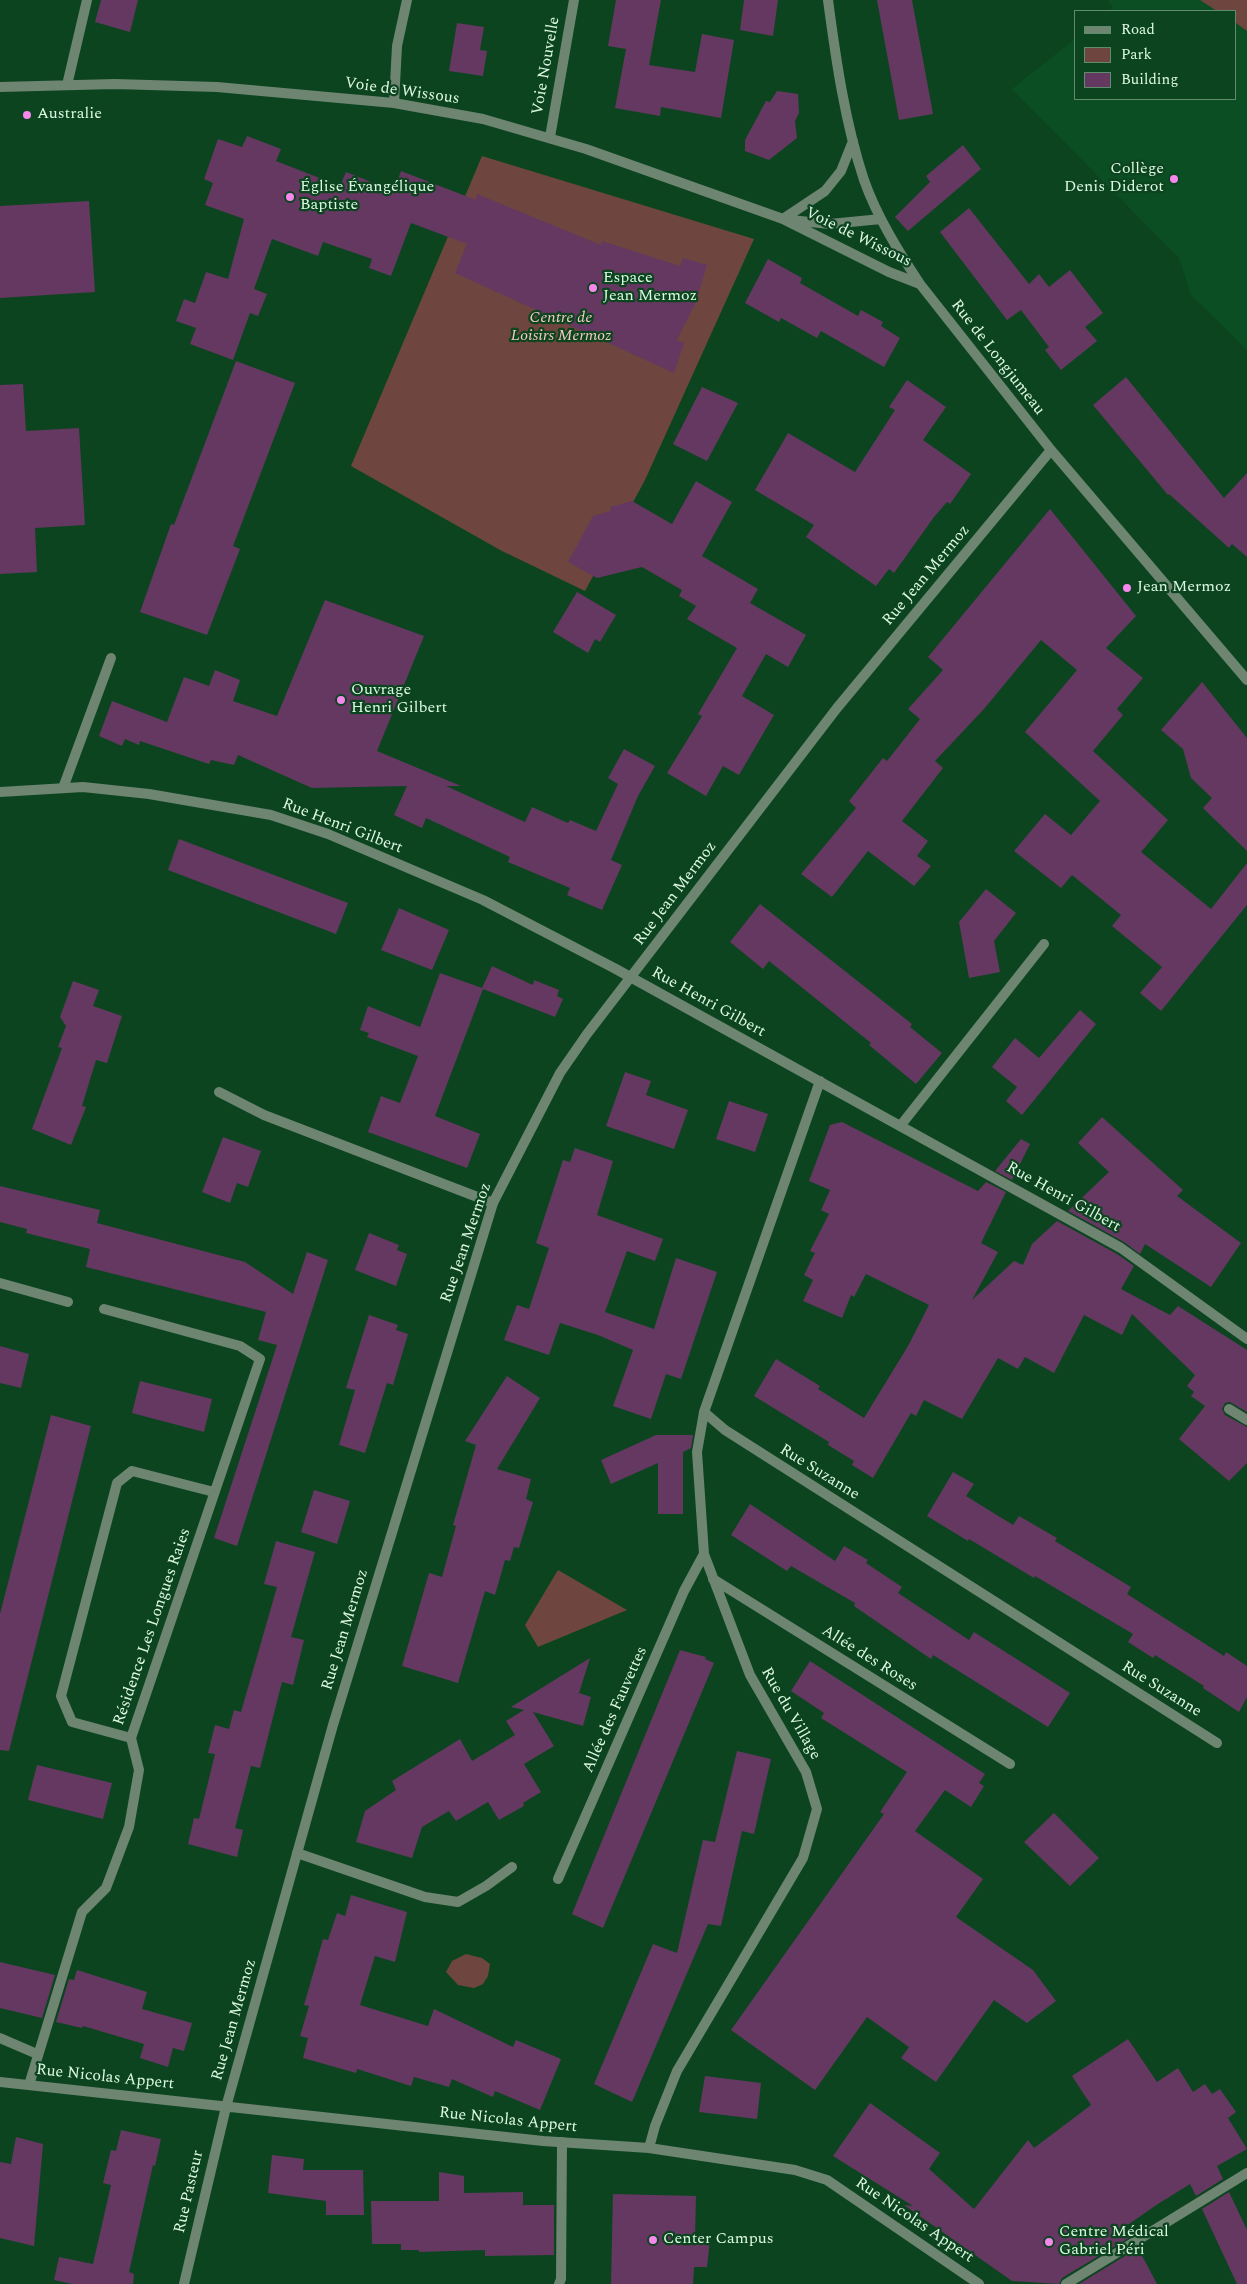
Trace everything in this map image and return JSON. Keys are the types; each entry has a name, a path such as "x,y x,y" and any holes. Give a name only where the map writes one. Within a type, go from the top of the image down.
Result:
{"street":[{"path":"67,85 87,0"},
{"path":"394,103 397,46 407,0"},
{"name":"Voie Nouvelle","path":"550,137 574,0"},
{"name":"Rue de Longjumeau","path":"828,0 853,141 865,182 881,219 903,258 920,284 1051,450 1247,680"},
{"name":"Voie de Wissous","path":"0,88 67,85 217,87 394,103 483,119 550,137 783,219 889,272 920,284"},
{"name":"Voie de Wissous","path":"783,219 825,191 842,171 853,141"},
{"name":"Voie de Wissous","path":"783,219 830,224 881,219"},
{"name":"Rue Jean Mermoz","path":"226,2107 297,1853 391,1532 493,1203 560,1073 837,708 1051,450"},
{"path":"64,788 112,658"},
{"name":"Rue Henri Gilbert","path":"0,792 83,787 149,794 271,815 328,834 483,900 901,1125 1121,1248 1247,1339"},
{"path":"901,1125 1044,944"},
{"path":"704,1412 820,1081"},
{"path":"219,1092 264,1115 493,1203"},
{"path":"0,1283 68,1302"},
{"name":"Résidence Les Longues Raies","path":"28,2085 82,1912 106,1888 128,1828 139,1770 131,1738 260,1358 240,1346 104,1309"},
{"path":"1229,1409 1247,1420"},
{"name":"Rue du Village","path":"649,2148 655,2126 677,2071 803,1858 817,1809 806,1772 750,1675 704,1554 697,1452 704,1412"},
{"name":"Rue Suzanne","path":"704,1412 725,1430 1217,1743"},
{"path":"131,1738 72,1722 61,1696 117,1483 132,1471 214,1492"},
{"name":"Allée des Fauvettes","path":"558,1879 684,1591 704,1554"},
{"name":"Allée des Roses","path":"713,1579 1010,1764"},
{"path":"297,1853 425,1897 458,1902 486,1886 512,1867"},
{"path":"0,2038 37,2054"},
{"name":"Rue Nicolas Appert","path":"0,2082 562,2142 649,2148 795,2170 827,2180 979,2284"},
{"name":"Rue Pasteur","path":"184,2284 226,2107"},
{"path":"558,2284 562,2279 562,2142"},
{"path":"1066,2284 1247,2173"}],"shaded area":[{"name":"Collège Denis Diderot","path":"1108,0 1247,0 1247,350 1191,295 1179,258 1012,89 1074,40 1074,100 1237,100 1237,10 1110,10 1113,7"}],"green space":[{"path":"1200,0 1247,0 1247,31 1237,24 1237,10 1215,10"},
{"name":"Centre de Loisirs Mermoz","path":"482,156 754,239 645,480 585,591 502,551 351,466"},
{"path":"558,1570 627,1610 538,1647 525,1625"},
{"path":"466,1954 482,1958 490,1964 488,1976 483,1984 474,1988 458,1985 446,1972 452,1961"}],"building":[{"path":"101,0 138,0 130,32 95,22"},
{"path":"616,0 661,0 649,65 695,72 702,34 734,40 721,118 661,107 660,116 615,108 626,49 608,46"},
{"path":"744,0 778,0 773,36 740,30"},
{"path":"877,0 912,0 933,114 899,120"},
{"path":"457,23 484,27 480,50 487,51 483,76 449,71"},
{"path":"777,91 798,94 799,113 795,121 797,138 769,160 745,151 745,140 766,101 770,102"},
{"path":"247,136 281,149 276,161 340,186 346,172 394,191 401,171 476,200 477,194 601,245 602,241 680,266 683,258 707,265 696,302 677,340 684,343 674,373 455,273 467,244 411,223 391,276 369,268 372,259 323,242 318,256 272,239 254,289 267,294 258,316 250,313 233,360 190,344 196,328 176,321 184,299 195,303 206,272 228,279 244,219 205,205 213,183 204,179 218,139 242,147"},
{"path":"963,145 981,169 908,231 895,217 930,182 926,176"},
{"path":"89,201 95,292 0,298 0,206"},
{"path":"969,208 1029,284 1039,274 1049,287 1070,270 1103,313 1085,327 1097,341 1061,370 1045,350 1049,347 1021,310 1007,320 940,232"},
{"path":"768,259 802,278 800,283 858,316 861,310 883,322 881,326 900,338 884,367 821,331 817,338 781,318 779,322 745,303"},
{"path":"236,361 295,383 233,546 240,549 207,635 140,612 171,524 174,525"},
{"path":"1126,377 1224,498 1247,473 1247,557 1232,544 1229,548 1168,495 1093,405"},
{"path":"907,380 946,407 923,440 971,474 950,504 947,502 934,517 894,573 889,569 876,586 806,537 814,525 755,490 788,433 855,472 895,410 889,407"},
{"path":"23,384 26,431 79,428 85,525 35,528 37,572 0,574 0,385"},
{"path":"702,387 738,403 707,461 673,444"},
{"path":"696,481 732,502 702,556 758,589 750,603 806,635 788,667 766,654 742,696 774,715 739,775 723,766 706,796 667,773 702,716 698,714 737,648 687,619 696,606 679,596 682,590 642,567 597,578 568,562 593,516 611,511 610,507 632,501 672,524"},
{"path":"1050,509 1136,616 1106,648 1143,678 1117,709 1123,715 1093,751 1168,820 1141,852 1211,909 1247,863 1247,905 1161,1011 1140,993 1162,967 1112,926 1121,915 1072,875 1061,888 1014,851 1045,814 1071,835 1100,801 1025,732 1077,670 1041,640 984,709 935,761 943,768 902,821 928,841 917,856 931,866 914,886 868,851 832,897 801,874 856,808 849,801 883,758 887,761 920,719 908,709 943,670 928,657"},
{"path":"577,592 616,615 600,642 595,639 588,653 553,632"},
{"path":"325,600 424,636 377,751 461,786 446,786 525,822 532,807 568,823 570,820 596,831 618,784 608,778 624,749 655,766 638,796 611,860 622,865 602,910 567,895 570,888 508,862 510,857 426,818 422,828 394,815 407,786 312,788 238,755 234,765 211,760 209,764 140,741 139,745 125,739 122,746 99,736 112,701 167,722 184,677 209,686 215,670 240,680 233,701 277,716"},
{"path":"1202,682 1247,738 1247,851 1203,808 1212,798 1191,778 1183,749 1161,730"},
{"path":"179,839 348,903 336,934 168,870"},
{"path":"986,889 1016,913 994,941 1000,972 969,978 959,922"},
{"path":"760,904 912,1024 910,1027 942,1053 916,1084 869,1045 871,1043 769,961 763,969 730,942"},
{"path":"399,908 449,930 432,970 381,950"},
{"path":"492,966 533,985 534,980 559,990 557,996 563,999 555,1017 483,989 435,1116 480,1134 467,1168 368,1132 381,1096 400,1103 418,1056 367,1037 369,1033 360,1030 368,1006 420,1027 440,973 482,988"},
{"path":"73,981 99,990 93,1006 122,1016 107,1063 96,1060 82,1106 86,1107 71,1145 32,1129 62,1048 58,1047 66,1026 60,1017"},
{"path":"1080,1010 1096,1024 1022,1115 1006,1101 1017,1087 992,1067 1015,1038 1039,1058"},
{"path":"625,1072 651,1081 646,1095 688,1110 674,1149 606,1126"},
{"path":"729,1101 768,1114 755,1152 716,1139"},
{"path":"1102,1117 1183,1190 1177,1196 1241,1243 1211,1287 1145,1244 1140,1254 1124,1242 1068,1211 1109,1172 1078,1143"},
{"path":"842,1122 978,1191 986,1182 1006,1192 981,1243 998,1252 972,1300 1014,1261 1023,1265 1032,1244 1057,1221 1117,1254 1134,1266 1121,1289 1170,1315 1178,1306 1247,1350 1247,1412 1230,1402 1225,1403 1222,1409 1225,1415 1247,1427 1247,1463 1229,1481 1179,1439 1205,1406 1191,1396 1194,1392 1187,1386 1195,1375 1132,1314 1122,1335 1084,1315 1054,1373 1025,1357 1018,1369 998,1358 962,1419 924,1400 916,1416 911,1413 873,1478 852,1465 854,1461 828,1445 829,1442 754,1396 776,1359 820,1386 818,1389 864,1418 908,1346 929,1305 866,1274 854,1297 851,1295 842,1318 803,1301 813,1280 804,1275 815,1253 810,1251 829,1214 821,1210 830,1190 809,1181 830,1125"},
{"path":"223,1137 261,1151 248,1187 237,1183 230,1203 202,1192"},
{"path":"1021,1139 1030,1144 1012,1180 995,1171"},
{"path":"575,1148 613,1161 597,1215 663,1239 655,1261 627,1251 605,1312 654,1329 676,1258 717,1272 681,1379 666,1374 651,1419 613,1406 633,1350 598,1335 560,1323 549,1355 504,1340 517,1305 529,1309 549,1248 536,1243 563,1160 570,1162"},
{"path":"0,1186 100,1210 97,1223 245,1262 293,1294 307,1252 328,1260 237,1546 214,1538 277,1345 258,1340 266,1312 86,1267 90,1249 26,1233 27,1229 0,1222"},
{"path":"369,1233 399,1245 397,1250 407,1254 396,1286 355,1270"},
{"path":"369,1315 398,1325 396,1330 408,1334 393,1385 387,1383 365,1453 339,1445 355,1390 346,1388"},
{"path":"0,1346 29,1354 21,1388 0,1383"},
{"path":"507,1376 540,1398 497,1469 531,1479 526,1499 533,1502 519,1548 514,1547 510,1561 505,1560 495,1595 485,1591 458,1683 402,1666 429,1573 442,1577 456,1526 453,1525 476,1445 465,1441"},
{"path":"140,1381 212,1399 204,1432 132,1413"},
{"path":"51,1415 91,1426 9,1751 0,1750 0,1614"},
{"path":"656,1435 693,1435 691,1448 683,1452 683,1514 658,1514 658,1463 611,1484 601,1460"},
{"path":"953,1472 974,1484 966,1496 1013,1525 1019,1516 1057,1538 1055,1541 1131,1587 1127,1594 1224,1656 1226,1652 1247,1666 1247,1697 1239,1712 1203,1688 1204,1686 1155,1655 1153,1658 1128,1642 1133,1634 1035,1576 1034,1578 927,1516"},
{"path":"314,1490 350,1501 337,1544 301,1532"},
{"path":"750,1504 835,1561 844,1546 868,1560 866,1563 902,1587 898,1593 969,1640 974,1632 1070,1693 1048,1727 933,1655 931,1659 854,1606 855,1603 791,1566 787,1571 731,1535"},
{"path":"276,1541 315,1552 291,1637 304,1640 293,1685 282,1682 260,1768 251,1766 235,1828 243,1830 237,1857 188,1844 194,1818 199,1819 215,1754 208,1753 215,1725 229,1729 234,1710 241,1712 277,1587 264,1584"},
{"path":"680,1650 706,1657 705,1659 714,1663 603,1928 572,1914"},
{"path":"590,1658 579,1693 591,1697 583,1726 533,1712 554,1746 524,1764 541,1792 523,1803 524,1806 499,1820 488,1802 456,1821 449,1811 422,1827 412,1858 356,1842 365,1811 396,1790 392,1781 460,1739 472,1761 515,1735 506,1721 524,1710 511,1707"},
{"path":"810,1661 985,1774 979,1783 984,1786 971,1807 945,1790 915,1831 983,1879 956,1917 1033,1970 1056,2001 1027,2023 994,2000 936,2082 901,2058 909,2047 867,2017 815,2090 731,2030 884,1814 880,1812 907,1772 821,1718 824,1713 791,1691"},
{"path":"737,1751 771,1759 754,1834 742,1831 721,1926 708,1924 632,2102 594,2084 653,1944 677,1953 703,1840 715,1842"},
{"path":"37,1765 112,1783 103,1819 28,1800"},
{"path":"1054,1813 1099,1858 1070,1886 1024,1842"},
{"path":"351,1895 407,1912 395,1962 375,1956 360,2005 428,2026 434,2009 513,2047 516,2040 561,2059 540,2110 495,2091 493,2097 452,2079 449,2087 414,2077 411,2086 357,2069 356,2073 303,2058 308,2038 300,2036 309,2006 304,2005 323,1939 328,1940 337,1913 345,1916"},
{"path":"0,1962 55,1975 42,2018 0,2008"},
{"path":"77,1970 147,1992 142,2009 192,2023 184,2051 173,2048 168,2067 140,2058 144,2044 83,2026 82,2028 56,2022 69,1979 74,1980"},
{"path":"1128,2039 1157,2082 1178,2068 1193,2092 1205,2084 1212,2094 1220,2089 1236,2112 1228,2118 1247,2149 1217,2166 1223,2179 1196,2196 1190,2184 1158,2204 1126,2226 1132,2236 1062,2278 1059,2284 1012,2281 904,2205 913,2206 833,2156 870,2103 940,2153 929,2169 974,2209 1028,2140 1034,2148 1091,2105 1072,2076"},
{"path":"705,2076 761,2083 757,2119 699,2112"},
{"path":"121,2130 161,2139 155,2166 153,2165 129,2272 134,2274 133,2284 72,2284 54,2280 59,2257 93,2264 111,2185 103,2183 111,2150 116,2151"},
{"path":"16,2137 43,2144 34,2246 0,2238 0,2162 11,2164"},
{"path":"272,2155 304,2159 303,2170 363,2170 364,2215 326,2215 326,2201 268,2193"},
{"path":"439,2172 464,2176 464,2193 523,2192 523,2205 554,2205 554,2255 485,2256 485,2250 419,2252 419,2250 401,2250 401,2244 372,2244 371,2201 439,2201"},
{"path":"1229,2192 1247,2230 1247,2284 1237,2284 1202,2209"},
{"name":"Center Campus","path":"613,2194 696,2196 695,2239 710,2240 707,2267 694,2267 693,2284 611,2284"},
{"path":"1138,2248 1157,2284 1079,2284"}],"place":[{"name":"Australie","path":"27,115"},
{"name":"Collège Denis Diderot","path":"1174,179"},
{"name":"Église Évangélique Baptiste","path":"290,197"},
{"name":"Espace Jean Mermoz","path":"593,288"},
{"name":"Jean Mermoz","path":"1127,588"},
{"name":"Ouvrage Henri Gilbert","path":"341,700"},
{"name":"Center Campus","path":"653,2240"},
{"name":"Centre Médical Gabriel Péri","path":"1049,2242"}]}
